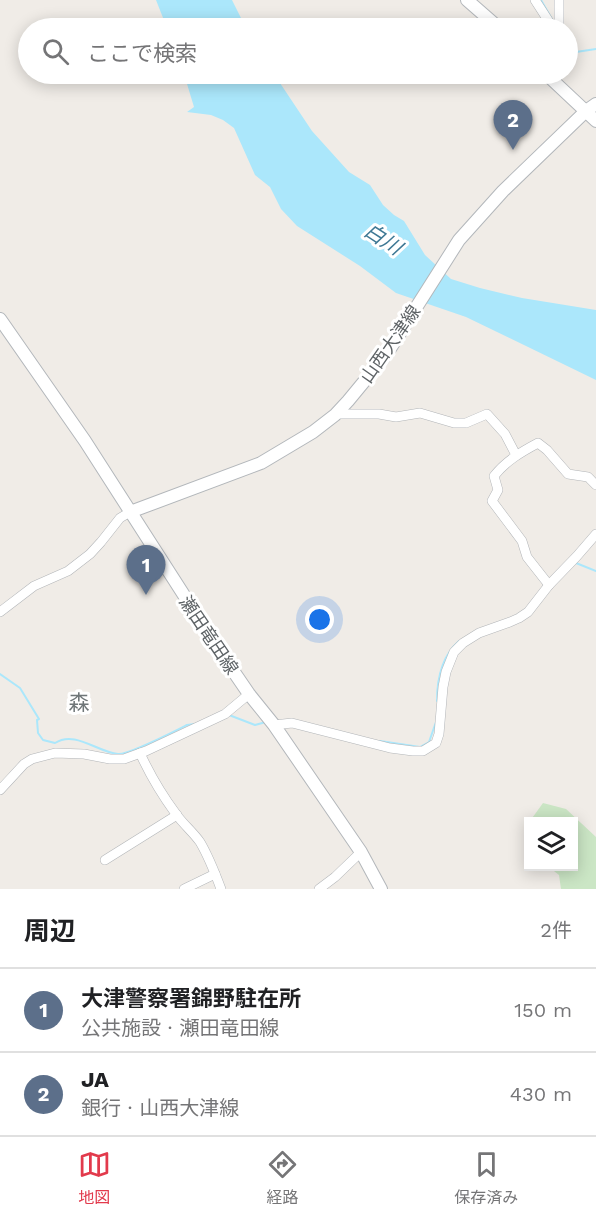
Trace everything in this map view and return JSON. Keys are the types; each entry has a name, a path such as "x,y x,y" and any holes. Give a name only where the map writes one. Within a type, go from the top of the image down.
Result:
{"main road":[{"path":"467,0 488,18"},
{"path":"559,84 591,108 596,121"},
{"name":"山西大津線","path":"130,512 261,463 313,432 335,415 386,355 459,240 503,191 591,108"},
{"name":"瀬田竜田線","path":"0,319 85,441 249,694 274,725 361,852 381,889"}],"street":[{"path":"535,0 547,18"},
{"path":"559,0 559,18"},
{"path":"335,415 379,414 396,417 420,413 454,423 466,423 487,414 505,434 516,455"},
{"path":"549,585 527,557 522,541 492,501 498,490 494,476 516,455 538,443 568,474 588,477 596,484"},
{"path":"0,612 34,586 68,572 90,554 120,518 130,512"},
{"path":"274,725 292,723 390,748 423,751 436,742 439,734 442,687 453,652 479,633 519,618 528,612 549,585 596,534"},
{"path":"0,790 24,764 45,755 84,754 124,759 225,714 249,694"},
{"path":"140,753 177,815 199,841 221,889"},
{"path":"105,860 177,815"},
{"path":"319,889 361,852"},
{"path":"184,889 215,874"}],"green space":[{"path":"543,803 566,809 575,817 533,817"},
{"path":"578,820 596,837 596,889 561,889 559,875 554,871 578,871"}],"water":[{"path":"156,0 232,0 241,18 163,18"},
{"name":"白川","path":"187,84 281,84 312,131 349,172 370,185 383,205 404,221 425,255 451,279 522,298 596,310 596,380 466,317 396,293 360,266 297,226 281,209 270,187 255,175 234,128 211,115 187,112 194,107"}],"waterway":[{"path":"541,0 551,18"},
{"path":"578,52 596,49"},
{"path":"576,563 596,571"},
{"path":"437,701 442,669 448,654 459,641"},
{"path":"0,674 20,688 39,719 37,720 38,733 43,740 55,743 70,739 78,740 118,754 141,747 187,725 195,724"},
{"path":"229,715 255,725 266,722"},
{"path":"380,741 420,747 429,742 436,722"}],"place":[{"name":"JA","path":"513,150"},
{"name":"大津警察署錦野駐在所","path":"146,595"}],"district":[{"name":"森","path":"79,702"}]}
